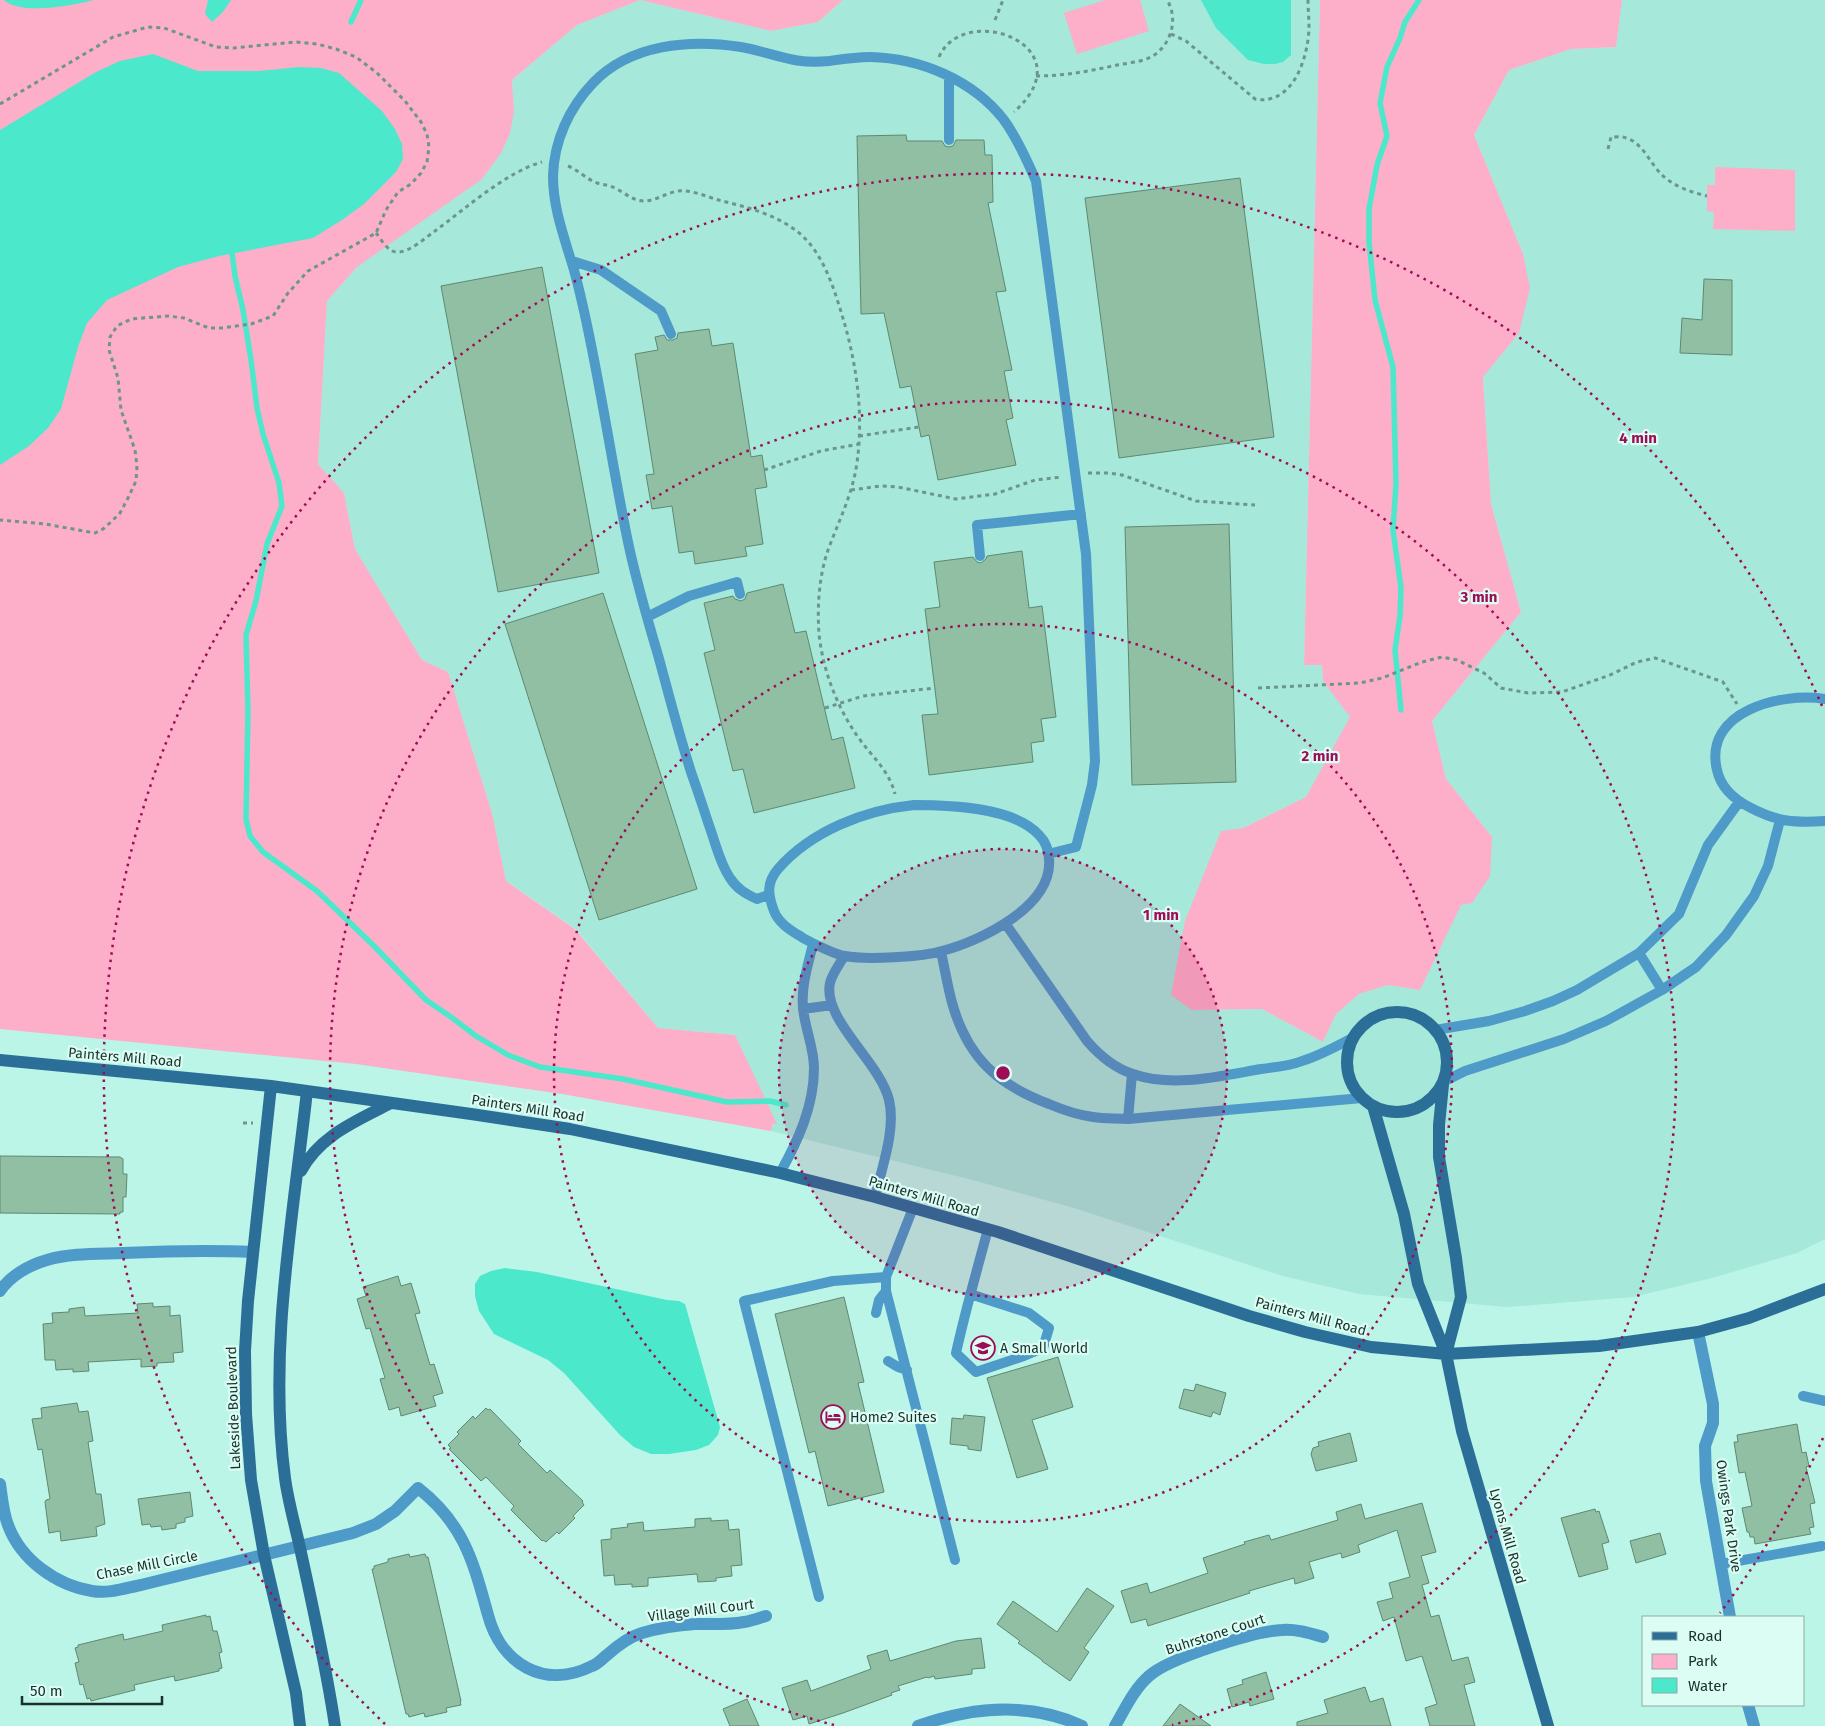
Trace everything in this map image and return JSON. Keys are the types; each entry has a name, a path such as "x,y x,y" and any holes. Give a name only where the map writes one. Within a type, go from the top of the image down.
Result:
{"main road":[{"name":"Lyons Mill Road","path":"1443,1082 1435,1095 1417,1108 1403,1112 1394,1112 1373,1106 1362,1098 1350,1080 1347,1059 1354,1037 1368,1022 1375,1018 1393,1013 1411,1014 1428,1023 1435,1030 1441,1039 1447,1056 1439,1125 1439,1157 1461,1297 1446,1354"},
{"name":"Painters Mill Road","path":"0,1060 271,1086 570,1129 780,1173 875,1197 988,1229 1089,1261 1180,1294 1305,1332 1371,1347 1446,1354 1599,1346 1698,1332 1749,1318 1825,1289"},
{"name":"Lakeside Boulevard","path":"271,1086 253,1252 245,1351 246,1414 251,1480 264,1555 296,1694 300,1726"},
{"path":"307,1091 283,1300 280,1348 280,1410 285,1479 329,1684 335,1726"},
{"path":"297,1177 308,1157 337,1131 391,1103"},
{"name":"Lyons Mill Road","path":"1373,1106 1404,1214 1418,1284 1446,1354 1462,1431 1548,1726"}],"street":[{"path":"0,1291 22,1270 45,1260 70,1255 210,1250 253,1252"},
{"name":"Owings Park Drive","path":"1698,1332 1713,1404 1713,1423 1705,1446 1706,1481 1730,1616"},
{"name":"Chase Mill Circle","path":"0,1484 8,1525 19,1546 31,1560 48,1574 70,1584 93,1591 114,1590 141,1585 300,1547"},
{"name":"Village Mill Court","path":"300,1547 331,1540 376,1524 395,1511 418,1488 436,1502 454,1524 466,1546 483,1592 494,1634 507,1653 525,1668 541,1674 559,1676 581,1671 594,1665 620,1643 641,1633 693,1624 744,1622 766,1616"},
{"name":"Buhrstone Court","path":"1115,1726 1135,1692 1149,1675 1186,1657 1263,1632 1302,1631 1323,1638"},
{"path":"1748,1706 1754,1726"},
{"path":"918,1726 972,1711 1009,1708 1038,1711 1082,1726"}],"lane":[{"path":"768,895 757,899 746,894 737,888 728,876 718,854 683,746 629,546 584,312 572,261 559,223 554,197 553,174 563,127 575,103 590,86 615,66 634,55 682,44 741,47 782,59 804,63 872,57 905,61 924,66 970,88 988,103 1004,120 1026,157 1036,181 1086,554 1095,761 1092,785 1076,847 1048,854"},
{"path":"949,77 949,140"},
{"path":"572,261 601,270 661,310 671,334"},
{"path":"980,556 977,525 1081,514"},
{"path":"647,617 689,596 737,582 740,594"},
{"path":"1825,699 1780,699 1765,702 1743,713 1736,717 1723,732 1716,746 1715,761 1718,775 1726,790 1738,802 1780,820 1825,821"},
{"path":"1435,1030 1490,1021 1553,1001 1577,990 1640,953 1679,914 1708,845 1738,802"},
{"path":"963,806 1004,816 1033,827 1045,841 1048,854 1049,865 1045,884 1037,896 1023,910 977,938 941,952 897,956 844,956 813,944 788,929 775,916 768,895 772,876 786,859 803,846 853,819 897,807 963,806"},
{"path":"1443,1082 1465,1071 1564,1039 1606,1021 1662,990 1696,967 1726,936 1754,896 1768,866 1780,820"},
{"path":"1005,922 1087,1041 1099,1055 1113,1065 1132,1074 1147,1078 1191,1080 1244,1072 1300,1062 1323,1054 1354,1037"},
{"path":"780,1173 798,1140 812,1092 813,1050 803,1009 803,992 805,974 813,944"},
{"path":"941,952 954,1008 961,1029 974,1053 992,1073 1015,1090 1066,1111 1094,1117 1128,1119 1362,1098"},
{"path":"1640,953 1662,990"},
{"path":"844,956 830,983 833,1011 883,1082 889,1100 892,1124 875,1197"},
{"path":"803,1009 832,1005"},
{"path":"1128,1119 1132,1074"},
{"path":"913,1208 886,1277 886,1291 955,1560"},
{"path":"970,1294 1029,1313 1049,1328 1043,1348 976,1372 956,1354 970,1294 988,1229"},
{"path":"818,1597 744,1301 833,1281 886,1277"},
{"path":"876,1313 879,1300 886,1291"},
{"path":"888,1360 898,1367 907,1370"},
{"path":"1802,1396 1825,1401"},
{"path":"1721,1564 1822,1546"}],"path":[{"path":"995,20 1003,0"},
{"path":"1036,76 1068,75 1149,58 1162,48 1171,34 1173,16 1168,0"},
{"path":"1171,34 1186,41 1255,99 1265,101 1276,98 1291,85 1303,63 1309,28 1308,0"},
{"path":"988,20 1000,22"},
{"path":"0,104 113,37 148,28 164,28 216,47 233,48 296,42 336,48 356,57 377,73 405,101 421,122 427,134 429,147 427,162 421,174 411,184 398,192 392,200 376,233 308,271 288,293 273,316 251,324 209,328 184,318 168,316 131,319 117,326 110,337 109,350 118,378 121,410 134,450 137,466 136,481 120,513 103,529 95,533 45,524 0,520"},
{"path":"935,70 945,42"},
{"path":"1004,120 1025,102 1032,91 1037,68 1032,47"},
{"path":"1608,149 1611,137 1626,137 1638,144 1661,174 1671,182 1687,190 1707,196"},
{"path":"376,233 391,251 397,253 406,251 515,174 530,165 542,162 567,165 596,182 606,184 633,199 645,201 683,190 751,208 794,229 810,244 833,287 850,343 858,394 859,436 856,470 851,490 828,550 822,572 818,616 819,636 830,683 838,703 846,720 891,781 897,807"},
{"path":"859,436 919,427"},
{"path":"764,470 822,452 858,444"},
{"path":"851,490 882,486 898,487 956,499 995,494 1035,480 1096,472 1109,473 1142,482 1196,501 1255,505"},
{"path":"1258,688 1360,683 1382,678 1422,662 1442,657 1457,660 1484,673 1501,688 1528,693 1562,692 1610,675 1637,662 1655,658 1723,682 1743,713"},
{"path":"825,708 863,696 935,688"},
{"path":"244,1122 253,1123"}],"shaded area":[{"path":"640,0 771,31 818,22 843,0 1320,0 1304,664 1322,665 1323,681 1351,717 1306,797 1243,828 1221,832 1192,1010 1262,1009 1323,1042 1336,1014 1359,994 1388,985 1420,990 1492,837 1446,779 1432,721 1521,612 1491,504 1483,376 1519,333 1523,254 1474,135 1509,70 1571,49 1616,47 1622,0 1825,0 1825,1239 1797,1253 1712,1278 1633,1297 1507,1307 1359,1294 1283,1276 1074,1208 969,1179 771,1131 773,1123 735,1035 658,1028 576,929 506,881 492,813 448,672 422,660 355,549 344,493 318,464 327,301 357,267 514,112 512,80 577,25"}],"green space":[{"path":"0,0 640,0 577,25 512,80 514,112 510,133 501,153 482,179 357,267 327,301 318,464 344,493 355,549 422,660 448,672 492,813 506,881 575,929 658,1028 735,1035 777,1124 773,1123 771,1131 562,1094 356,1064 0,1029"},
{"path":"640,0 843,0 818,22 771,31"},
{"path":"1105,0 1140,0 1149,31 1077,54 1064,13"},
{"path":"1320,0 1622,0 1616,47 1571,49 1509,70 1474,135 1523,254 1530,288 1519,333 1483,377 1491,504 1521,612 1432,721 1446,779 1492,837 1490,876 1472,903 1461,905 1420,990 1388,985 1359,994 1336,1014 1323,1042 1262,1009 1192,1010 1171,995 1185,921 1221,831 1243,828 1306,797 1350,717 1323,681 1322,665 1304,665"},
{"path":"1715,167 1795,170 1795,231 1713,229 1714,212 1707,211 1707,185 1715,185"}],"water":[{"path":"4,0 94,0 48,8 35,8 12,5"},
{"path":"208,0 231,0 223,12 212,22 205,14"},
{"path":"1201,0 1291,0 1291,55 1283,62 1275,64 1264,64 1248,60 1216,28"},
{"path":"153,54 198,71 260,71 298,67 321,68 339,73 382,111 395,129 402,144 403,159 396,172 364,204 313,238 219,256 178,267 107,300 87,323 78,347 61,409 48,428 29,446 0,465 0,130 96,72 120,61"},
{"path":"505,1268 537,1272 679,1301 685,1304 720,1427 718,1435 709,1445 696,1450 669,1454 651,1454 634,1447 620,1435 564,1373 548,1360 494,1334 479,1311 475,1296 475,1284 480,1276"}],"building":[{"path":"906,135 907,141 942,141 945,146 949,147 953,146 956,140 984,140 985,155 992,155 993,202 988,203 1006,291 996,292 1012,370 1004,371 1013,418 1006,420 1016,465 938,480 929,435 921,437 911,386 900,388 884,313 861,314 857,136"},
{"path":"1240,178 1274,437 1119,458 1085,198"},
{"path":"542,267 599,573 498,592 441,286"},
{"path":"1704,279 1732,280 1732,355 1680,353 1682,318 1702,320"},
{"path":"709,329 712,346 733,343 751,457 762,455 767,487 755,489 763,544 745,547 747,556 695,564 693,551 679,553 672,506 652,509 646,475 654,474 635,354 658,350 655,337 664,335 667,340 673,340 677,338 678,333"},
{"path":"1229,524 1236,782 1132,785 1125,527"},
{"path":"1022,551 1029,608 1042,606 1056,717 1041,719 1044,741 1031,743 1033,762 929,775 922,715 938,714 925,609 940,607 934,562 973,557 977,562 981,563 987,556"},
{"path":"783,584 795,633 806,631 832,740 843,737 855,788 754,813 743,769 733,771 704,653 715,650 704,603 733,596 741,601 745,599 747,593"},
{"path":"603,593 697,889 599,920 505,624"},
{"path":"0,1156 120,1157 123,1159 123,1174 127,1174 126,1197 123,1197 123,1212 120,1212 120,1214 0,1213"},
{"path":"398,1276 401,1286 411,1283 420,1313 415,1314 430,1365 434,1364 443,1393 433,1396 436,1406 401,1416 399,1407 389,1410 380,1379 385,1378 370,1328 366,1329 357,1299 366,1296 363,1287"},
{"name":"Home2 Suites","path":"844,1297 864,1382 858,1383 884,1492 828,1506 815,1451 809,1453 775,1314"},
{"path":"153,1303 153,1307 170,1306 170,1316 180,1315 183,1352 173,1353 174,1362 157,1363 157,1366 141,1367 141,1359 88,1362 89,1371 73,1372 73,1369 56,1370 55,1360 45,1360 43,1324 53,1323 52,1313 69,1312 69,1309 84,1307 85,1316 138,1313 137,1304"},
{"path":"1058,1357 1073,1407 1032,1420 1048,1469 1017,1478 987,1378"},
{"path":"1196,1384 1226,1393 1220,1415 1213,1412 1211,1417 1179,1408 1184,1389 1194,1391"},
{"path":"77,1403 79,1412 88,1411 93,1441 88,1442 96,1494 101,1494 105,1524 96,1527 97,1536 61,1541 60,1531 49,1533 45,1502 50,1499 42,1449 38,1450 32,1419 42,1418 41,1408"},
{"path":"486,1408 490,1409 521,1441 518,1444 547,1473 550,1470 583,1501 584,1505 573,1516 575,1518 559,1534 557,1532 546,1542 542,1541 511,1510 514,1506 486,1477 481,1481 449,1449 451,1448 448,1445 459,1434 457,1432 473,1416 475,1419"},
{"path":"964,1415 985,1417 981,1451 968,1449 968,1446 950,1444 952,1418 963,1419"},
{"path":"1797,1424 1802,1453 1806,1452 1809,1466 1806,1467 1815,1503 1810,1504 1814,1527 1809,1528 1811,1534 1755,1544 1754,1537 1750,1537 1749,1532 1747,1532 1742,1508 1752,1506 1745,1472 1739,1473 1734,1442 1738,1442 1737,1435"},
{"path":"1350,1433 1357,1461 1316,1471 1311,1454 1313,1448 1319,1446 1318,1442"},
{"path":"190,1492 193,1516 185,1518 185,1522 176,1524 176,1528 162,1530 161,1526 151,1527 150,1524 142,1525 138,1499"},
{"path":"1422,1503 1436,1552 1421,1556 1429,1583 1422,1585 1431,1617 1439,1615 1452,1661 1468,1657 1475,1682 1464,1685 1475,1726 1430,1726 1425,1708 1437,1704 1422,1656 1406,1661 1394,1617 1383,1621 1377,1602 1393,1598 1389,1583 1410,1577 1397,1530 1358,1545 1360,1552 1342,1558 1341,1553 1309,1562 1314,1578 1295,1584 1294,1578 1249,1591 1250,1593 1148,1626 1146,1619 1131,1623 1121,1591 1147,1583 1150,1593 1208,1573 1203,1558 1245,1544 1244,1542 1269,1535 1271,1540 1338,1520 1336,1512 1361,1504 1365,1519"},
{"path":"1595,1509 1596,1512 1599,1511 1609,1542 1602,1544 1608,1569 1579,1577 1561,1518"},
{"path":"711,1518 711,1521 728,1520 729,1530 739,1529 742,1565 731,1566 732,1576 716,1578 716,1581 698,1582 697,1574 648,1578 648,1586 632,1587 632,1584 615,1585 614,1575 604,1576 601,1540 611,1539 611,1529 628,1527 627,1524 643,1522 644,1531 695,1527 695,1519"},
{"path":"1660,1533 1666,1554 1636,1563 1630,1541"},
{"path":"409,1554 410,1557 425,1554 428,1557 461,1701 461,1705 446,1708 447,1712 425,1717 424,1713 409,1717 406,1714 372,1569 374,1569 374,1566 388,1562 388,1559"},
{"path":"1087,1588 1114,1606 1084,1648 1089,1652 1070,1681 1018,1643 1020,1641 997,1624 1013,1601 1057,1632"},
{"path":"206,1615 206,1617 210,1616 213,1631 217,1631 222,1652 219,1653 222,1668 219,1671 175,1681 174,1676 134,1685 135,1690 91,1701 90,1698 87,1699 83,1684 80,1685 75,1663 79,1662 75,1648 78,1645 123,1634 124,1640 163,1631 162,1625"},
{"path":"981,1638 985,1668 972,1669 972,1674 935,1679 934,1676 927,1677 898,1686 900,1690 891,1693 892,1695 809,1724 807,1716 793,1720 782,1688 807,1680 811,1691 871,1669 867,1656 887,1650 890,1661 956,1641"},
{"path":"1266,1672 1274,1699 1250,1706 1249,1702 1232,1707 1227,1689 1243,1684 1242,1680"},
{"path":"1365,1687 1370,1702 1383,1698 1391,1726 1297,1726 1297,1722 1328,1713 1324,1700"},
{"path":"747,1699 759,1726 730,1726 723,1709"},
{"path":"1180,1704 1211,1726 1163,1726"}],"waterway":[{"path":"351,22 361,0"},
{"path":"1401,710 1395,650 1400,616 1401,588 1393,530 1396,484 1393,367 1375,300 1369,242 1369,209 1377,165 1387,136 1380,103 1387,67 1405,22 1419,0"},
{"path":"232,253 243,310 257,408 263,434 279,483 282,506 267,544 256,601 246,635 248,711 246,819 250,836 263,852 317,891 426,1000 476,1036 508,1055 540,1067 623,1079 727,1102 770,1101 786,1105"}],"place":[{"name":"A Small World","path":"983,1348"},
{"name":"Home2 Suites","path":"833,1417"}]}
